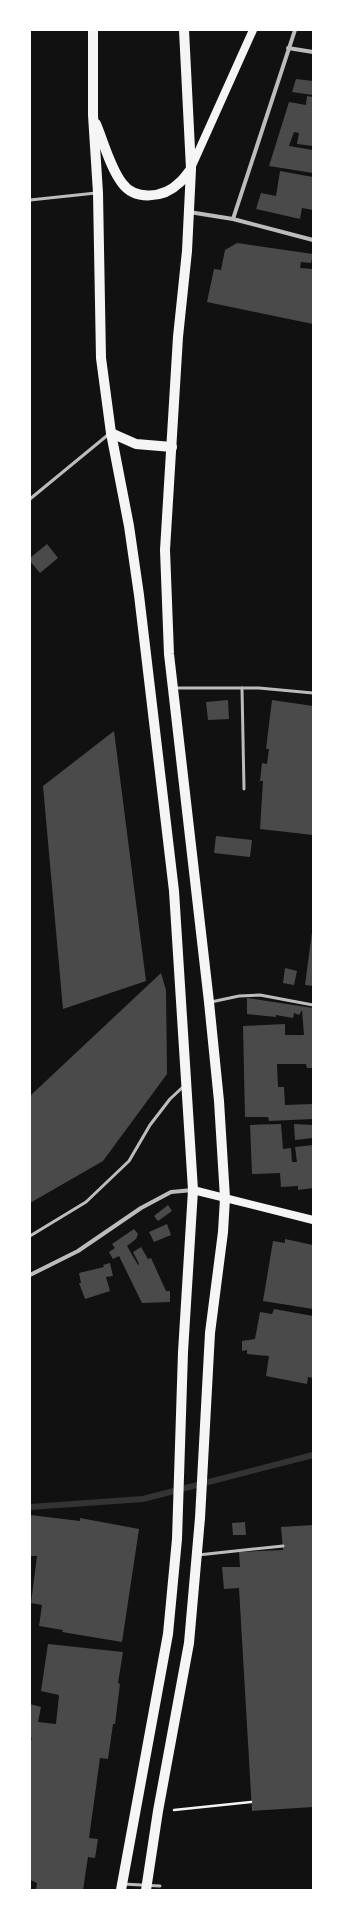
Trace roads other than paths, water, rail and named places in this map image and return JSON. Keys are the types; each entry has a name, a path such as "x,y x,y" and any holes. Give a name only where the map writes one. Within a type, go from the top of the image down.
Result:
{"main road":[{"path":"93,30 93,115 98,193 102,358 111,433 130,533 148,663 171,859 193,1190 183,1352 178,1520 168,1634 121,1887"},
{"path":"146,1888 158,1811 189,1643 200,1518 210,1333 223,1232 225,1198 219,1101 209,1002 172,688 169,654 165,550 178,337 187,251 191,169 184,30"},
{"path":"93,115 121,182 128,190 139,195 152,195 170,190 179,184 191,169 253,30"},
{"path":"111,433 136,444 172,448"},
{"path":"193,1190 313,1220"}],"street":[{"path":"233,219 295,30"},
{"path":"288,48 313,52"},
{"path":"189,212 233,219 313,240"},
{"path":"30,1275 78,1251 141,1208 171,1192 193,1190"}],"lane":[{"path":"30,200 98,193"},
{"path":"30,499 111,433"},
{"path":"172,688 242,688 313,693"},
{"path":"242,688 244,789"},
{"path":"209,1002 239,996 260,995 313,1004"},
{"path":"30,1236 92,1197 128,1161 150,1125 170,1099 187,1084"},
{"path":"196,1555 282,1546"},
{"path":"121,1887 146,1888 160,1886"}],"waterway":[{"path":"30,1507 143,1499 313,1455"}]}
